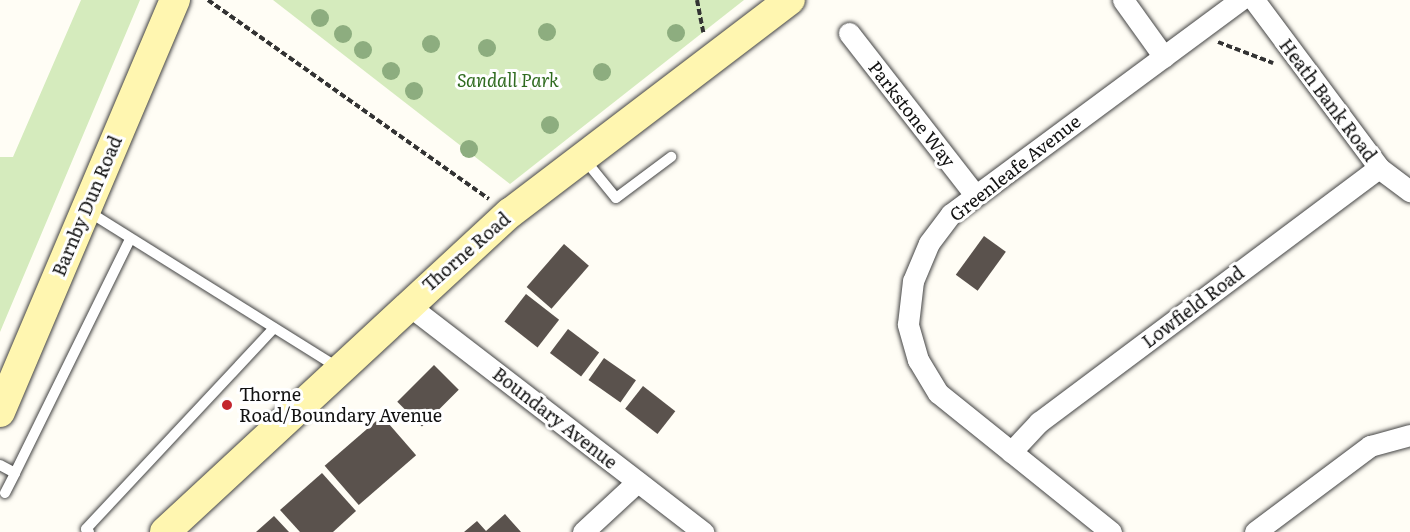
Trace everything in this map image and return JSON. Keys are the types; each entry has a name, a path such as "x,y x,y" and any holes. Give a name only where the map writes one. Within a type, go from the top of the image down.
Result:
{"street":[{"name":"Barnby Dun Road","path":"0,412 175,0"},
{"name":"Thorne Road","path":"165,532 407,304 510,213 790,0"},
{"path":"1123,0 1164,57"},
{"name":"Greenleafe Avenue","path":"1111,532 938,393 918,360 908,324 913,281 929,243 975,195 1240,0"},
{"name":"Heath Bank Road","path":"1254,0 1379,168 1410,191"},
{"name":"Parkstone Way","path":"849,33 975,195"},
{"name":"Lowfield Road","path":"1011,452 1039,422 1379,168"},
{"name":"Boundary Avenue","path":"407,304 703,532"},
{"path":"1255,532 1370,446 1410,435"},
{"path":"584,532 637,482"}],"lane":[{"path":"583,157 616,198 671,157"},
{"path":"86,210 339,368"},
{"path":"5,493 130,239"},
{"path":"86,531 274,328"},
{"path":"0,465 15,473"}],"path":[{"path":"208,0 510,213"},
{"path":"697,0 703,32"},
{"path":"1196,33 1315,81"}],"green space":[{"path":"81,0 140,0 0,332 0,157 13,157"},
{"name":"Sandall Park","path":"273,0 744,0 510,184"}],"building":[{"path":"984,236 1006,252 978,291 956,275"},
{"path":"564,244 589,266 552,309 527,287"},
{"path":"526,294 559,320 538,347 504,322"},
{"path":"568,329 599,352 581,376 550,353"},
{"path":"604,358 636,380 620,402 589,380"},
{"path":"434,365 459,390 422,427 397,402"},
{"path":"643,386 675,411 657,434 625,409"},
{"path":"382,416 416,455 359,505 325,466"},
{"path":"322,473 356,511 333,532 300,532 280,510"},
{"path":"505,514 521,532 464,532 477,521 486,531"},
{"path":"274,516 289,532 256,532"}],"place":[{"name":"Thorne Road/Boundary Avenue","path":"227,405"}]}
